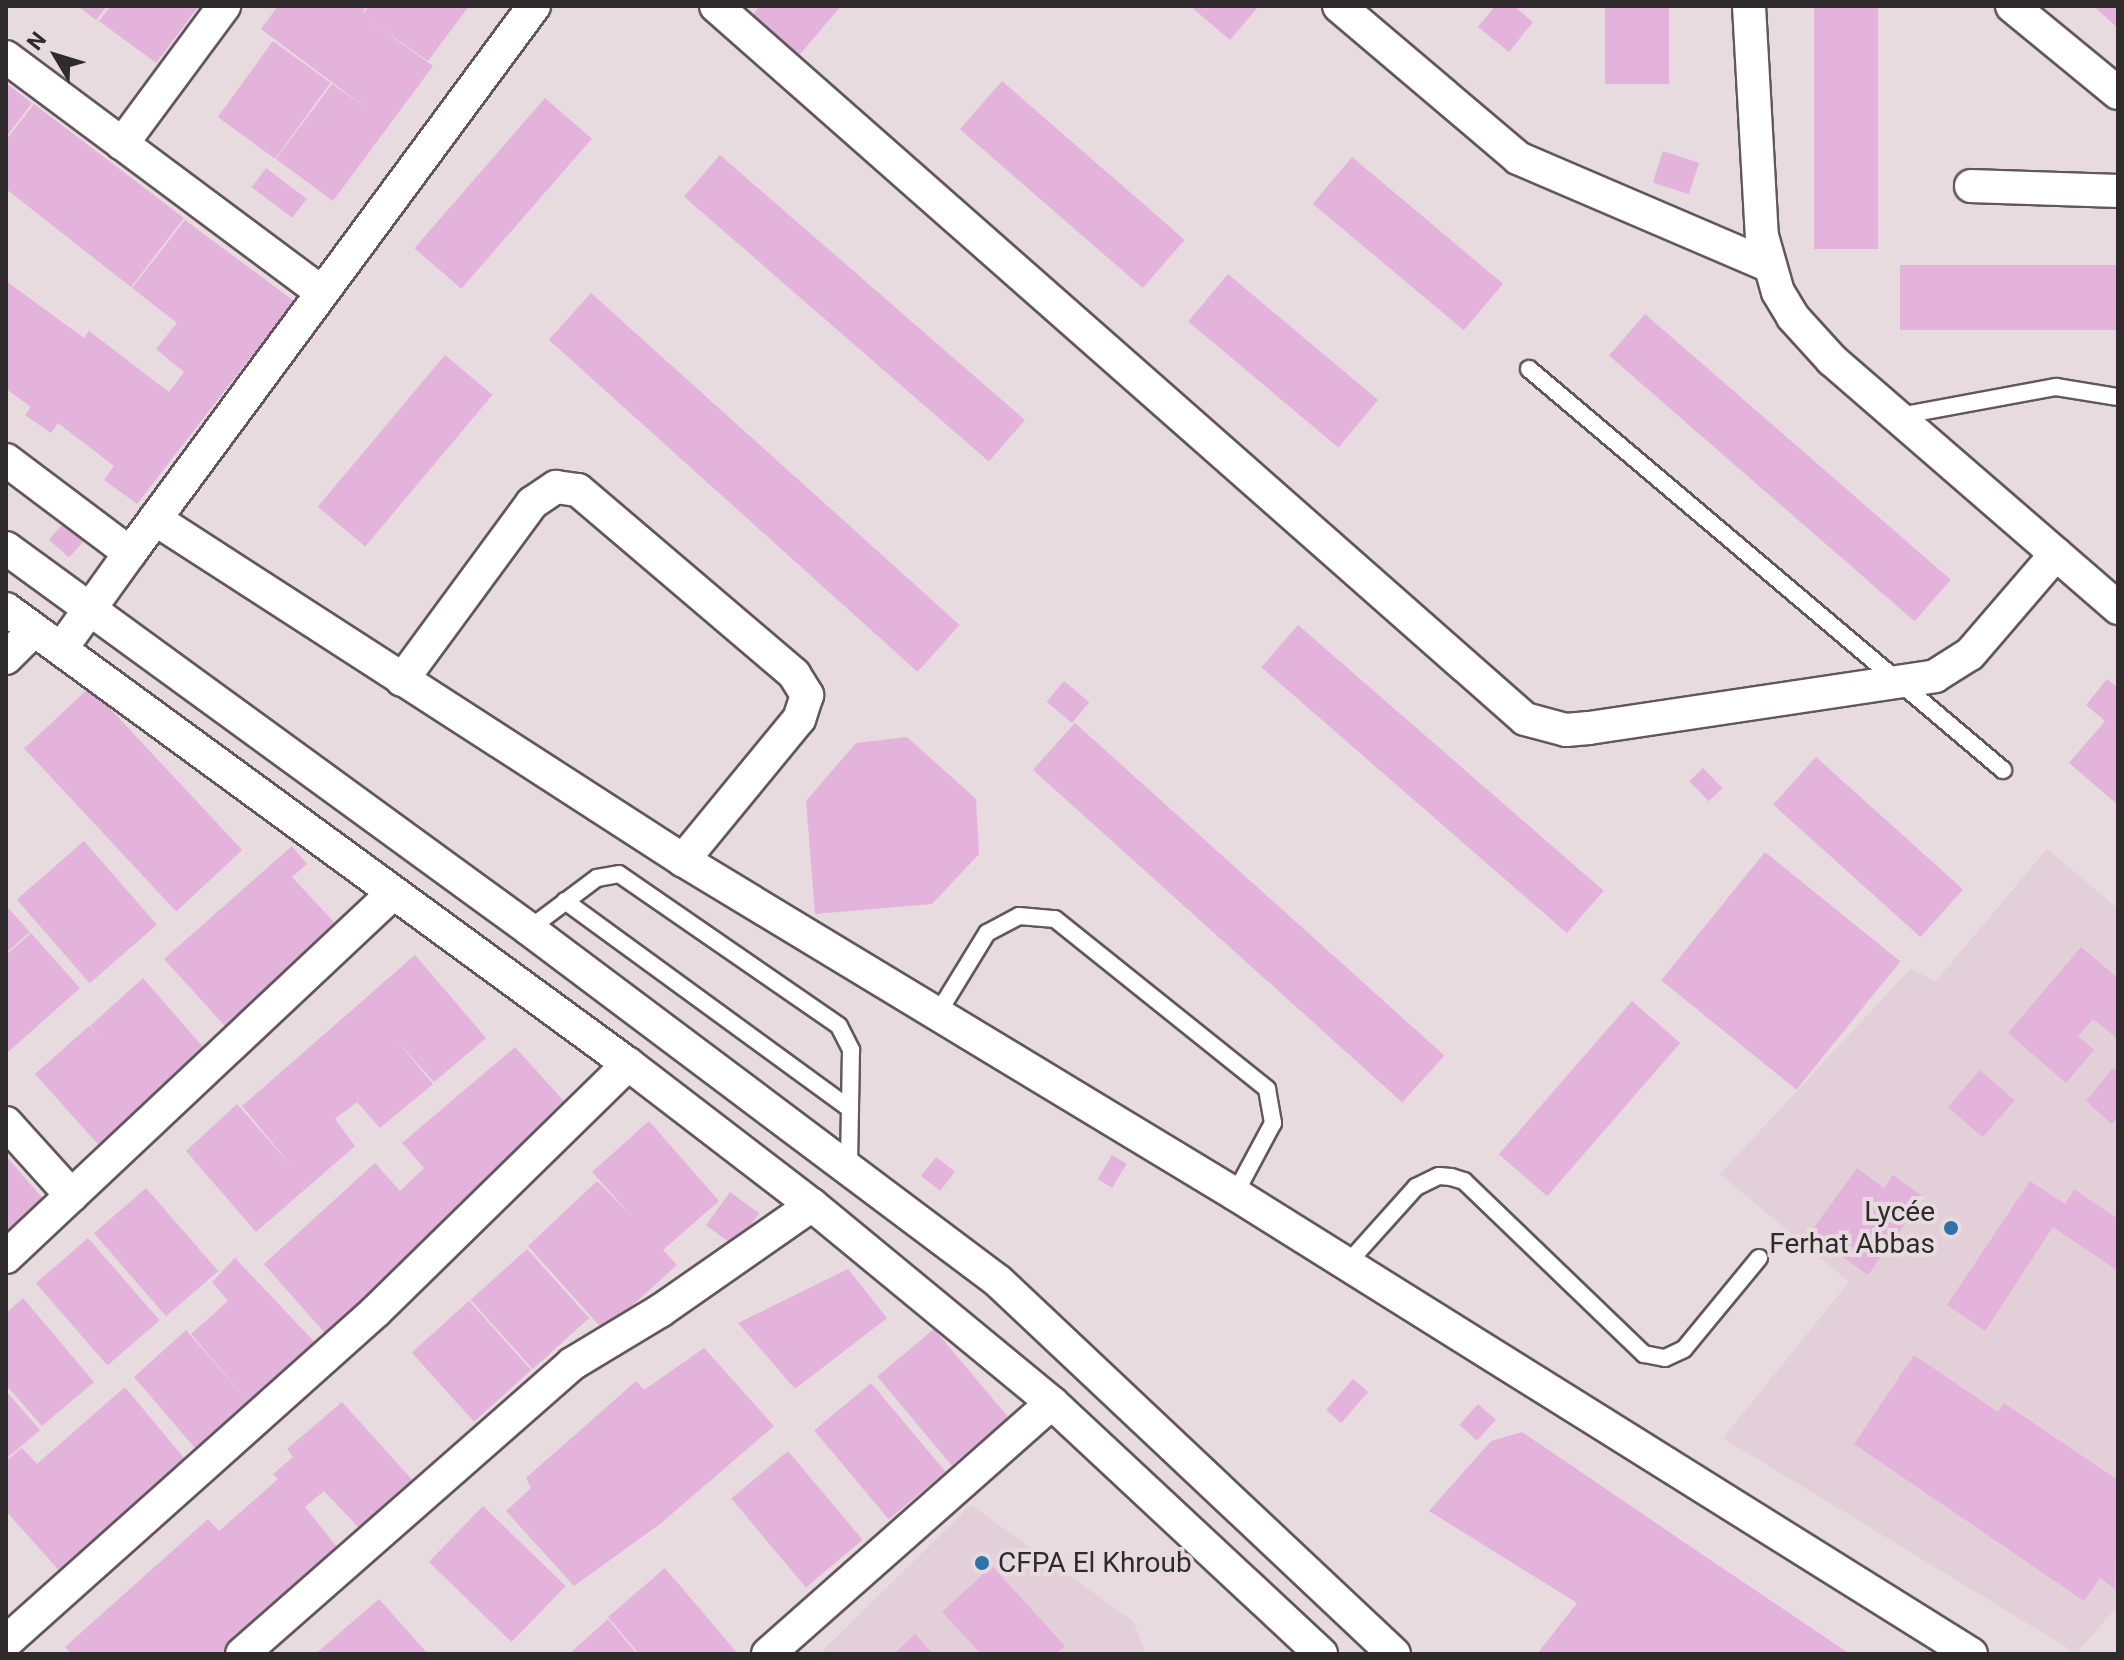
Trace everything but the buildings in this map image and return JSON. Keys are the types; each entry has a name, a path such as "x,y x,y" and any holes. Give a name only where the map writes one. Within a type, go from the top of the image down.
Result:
{"street":[{"path":"122,144 224,6"},
{"path":"61,649 320,291 534,6"},
{"path":"716,6 1525,719 1566,730 1589,728 1935,676 1960,663 2056,554"},
{"path":"1339,6 1518,158 1768,265"},
{"path":"1749,6 1762,236 1778,292 1811,340 2118,608"},
{"path":"2012,6 2118,93"},
{"path":"6,57 320,291"},
{"path":"1971,186 2118,191"},
{"path":"6,460 130,553"},
{"path":"402,680 532,503 556,487 578,490 794,674 807,695 799,719 683,860"},
{"path":"155,519 683,860 1235,1194 1971,1654"},
{"path":"6,548 849,1165 1047,1322 1394,1654"},
{"path":"6,609 391,895 628,1064 812,1205 1052,1403 1321,1654"},
{"path":"6,658 34,630"},
{"path":"6,1257 391,895"},
{"path":"14,1654 6,1644 376,1311 628,1064"},
{"path":"6,1123 72,1196"},
{"path":"242,1654 572,1364 660,1311 812,1205"},
{"path":"768,1654 1052,1403"}],"lane":[{"path":"1529,369 2003,770"},
{"path":"1897,416 2056,387 2118,397"},
{"path":"529,929 597,878 619,874 839,1026 851,1050 849,1165"},
{"path":"565,901 850,1109"},
{"path":"938,1013 987,933 1019,916 1055,919 1267,1089 1273,1123 1235,1194"},
{"path":"1346,1265 1416,1187 1439,1176 1451,1177 1473,1190 1644,1354 1665,1358 1684,1349 1759,1258"}],"shaded area":[{"name":"Lycée Ferhat Abbas","path":"2047,849 2118,909 2118,1606 2076,1653 1723,1438 1849,1282 1720,1174 1911,968 1935,982"},
{"name":"CFPA El Khroub","path":"971,1505 1133,1621 1146,1654 819,1654"}],"place":[{"name":"Lycée Ferhat Abbas","path":"1951,1228"},
{"name":"CFPA El Khroub","path":"982,1563"}]}
